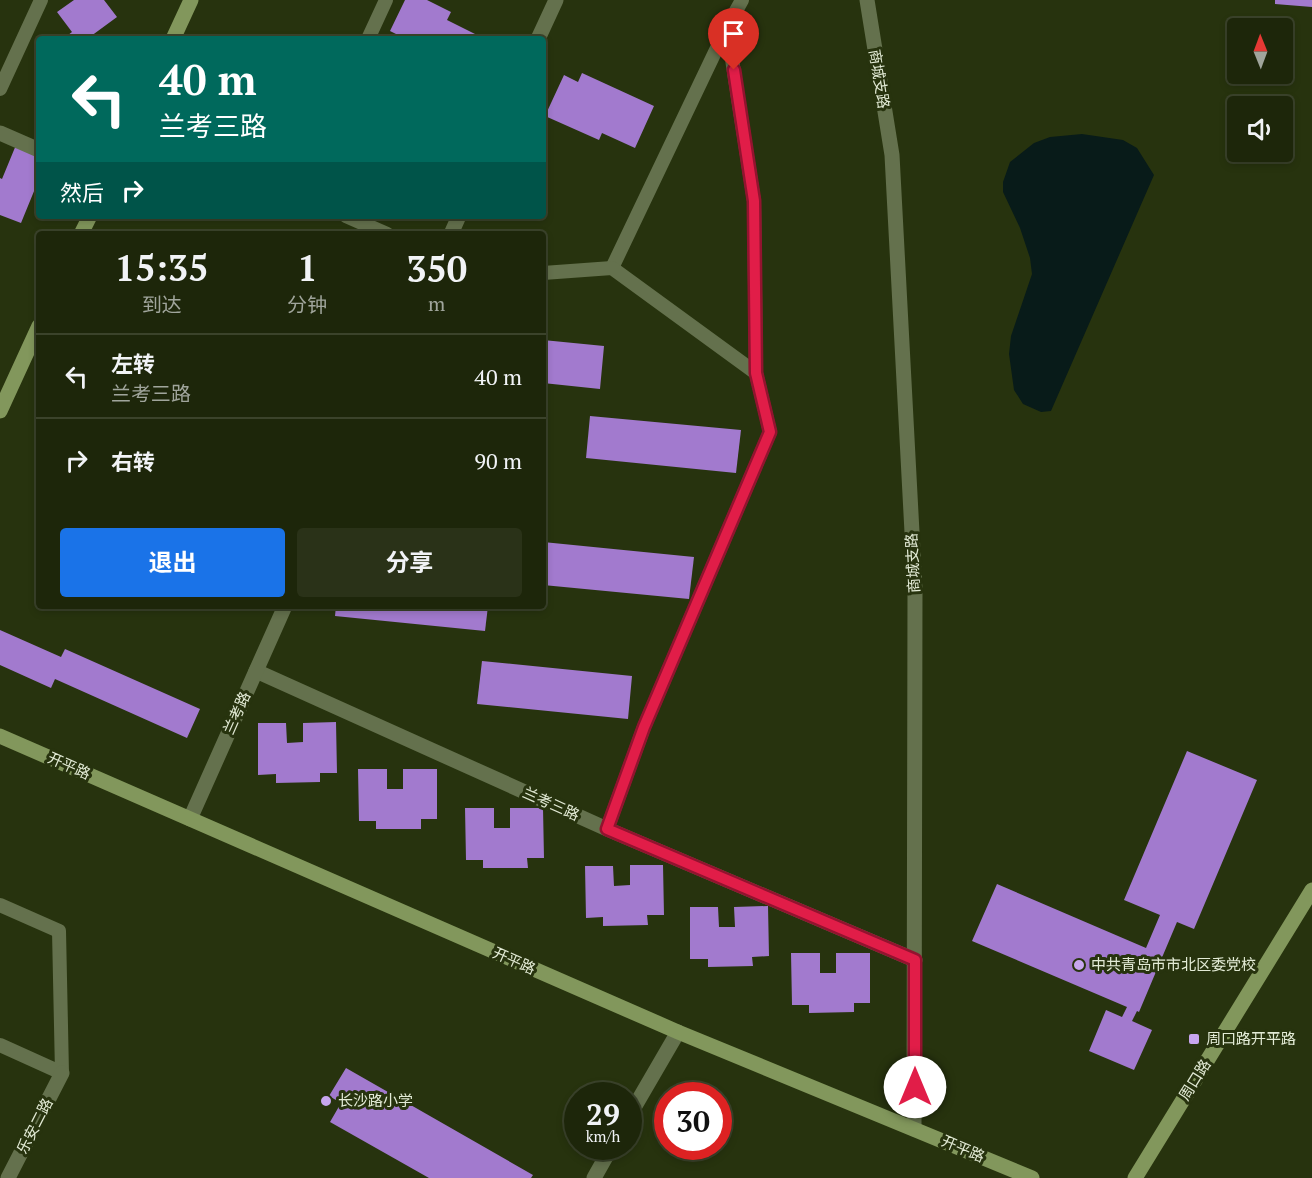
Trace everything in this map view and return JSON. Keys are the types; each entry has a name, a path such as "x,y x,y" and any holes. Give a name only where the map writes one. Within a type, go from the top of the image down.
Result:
{"street":[{"path":"173,36 191,0"},
{"path":"539,36 556,0"},
{"name":"商城支路","path":"867,0 892,155 915,589 914,1129"},
{"path":"0,133 36,149"},
{"path":"0,411 36,333"},
{"name":"兰考路","path":"190,819 284,609"},
{"name":"兰考三路","path":"256,671 607,829 915,960"},
{"name":"开平路","path":"0,736 678,1032 1032,1178"},
{"name":"周口路","path":"1135,1178 1312,890"},
{"path":"642,1094 678,1032"},
{"name":"乐安二路","path":"8,1178 63,1073"},
{"path":"594,1178 604,1160"}],"lane":[{"path":"0,89 41,0"},
{"path":"369,36 386,0"},
{"path":"612,268 742,0"},
{"path":"607,829 644,727 770,432 756,373 754,201 727,27"},
{"path":"353,219 380,231"},
{"path":"546,273 612,268 756,373"},
{"path":"0,905 59,931 63,1073 0,1045"}],"shaded area":[{"path":"1082,134 1123,140 1137,148 1154,175 1051,411 1041,412 1023,404 1014,390 1009,354 1011,336 1032,274 1030,258 1020,228 1003,192 1003,182 1010,162 1034,143 1050,137"}],"building":[{"path":"74,0 104,0 117,17 91,36 67,36 72,32 57,12"},
{"path":"405,0 427,0 451,12 447,20 479,36 400,36 390,31"},
{"path":"1275,0 1312,0 1312,7 1275,4"},
{"path":"582,73 654,106 635,148 602,133 599,140 546,116 564,75 578,82"},
{"path":"16,145 36,153 36,186 21,223 0,215 0,178 2,179"},
{"path":"546,340 604,346 600,389 546,383"},
{"path":"590,416 741,430 736,473 586,458"},
{"path":"546,542 694,557 689,599 546,585"},
{"path":"336,609 488,609 485,631 335,616"},
{"path":"0,630 61,657 65,649 200,709 187,738 55,679 51,688 0,665"},
{"path":"482,661 632,676 628,719 477,704"},
{"path":"336,722 337,773 320,773 320,782 276,783 276,774 258,775 258,723 286,723 287,743 303,742 303,723"},
{"path":"1187,751 1257,780 1194,929 1177,922 1139,1012 1137,1011 1132,1021 1152,1030 1134,1070 1089,1051 1106,1010 1122,1017 1127,1007 972,941 997,884 1146,948 1160,915 1124,900"},
{"path":"358,769 387,769 387,789 403,789 403,769 437,769 437,819 421,819 421,829 376,829 376,821 359,821"},
{"path":"465,808 494,808 494,828 510,828 510,808 543,808 544,858 527,858 528,868 483,868 483,860 466,860"},
{"path":"630,865 663,865 664,915 647,915 648,925 603,926 603,917 586,918 585,866 613,866 614,886 630,885"},
{"path":"768,906 769,956 752,957 753,966 708,967 708,959 690,959 690,907 718,907 719,927 735,927 734,907"},
{"path":"791,953 820,953 820,973 836,973 836,953 870,953 870,1003 854,1003 854,1012 809,1013 809,1005 792,1005"},
{"path":"346,1068 533,1175 531,1178 429,1178 330,1122 341,1103 329,1096"}],"place":[{"name":"中共青岛市市北区委党校","path":"1079,965"},
{"name":"周口路开平路","path":"1194,1039"},
{"name":"长沙路小学","path":"326,1101"}],"route":[{"path":"734,70 754,201 756,373 770,432 644,727 607,829 915,960 915,1087"}]}
